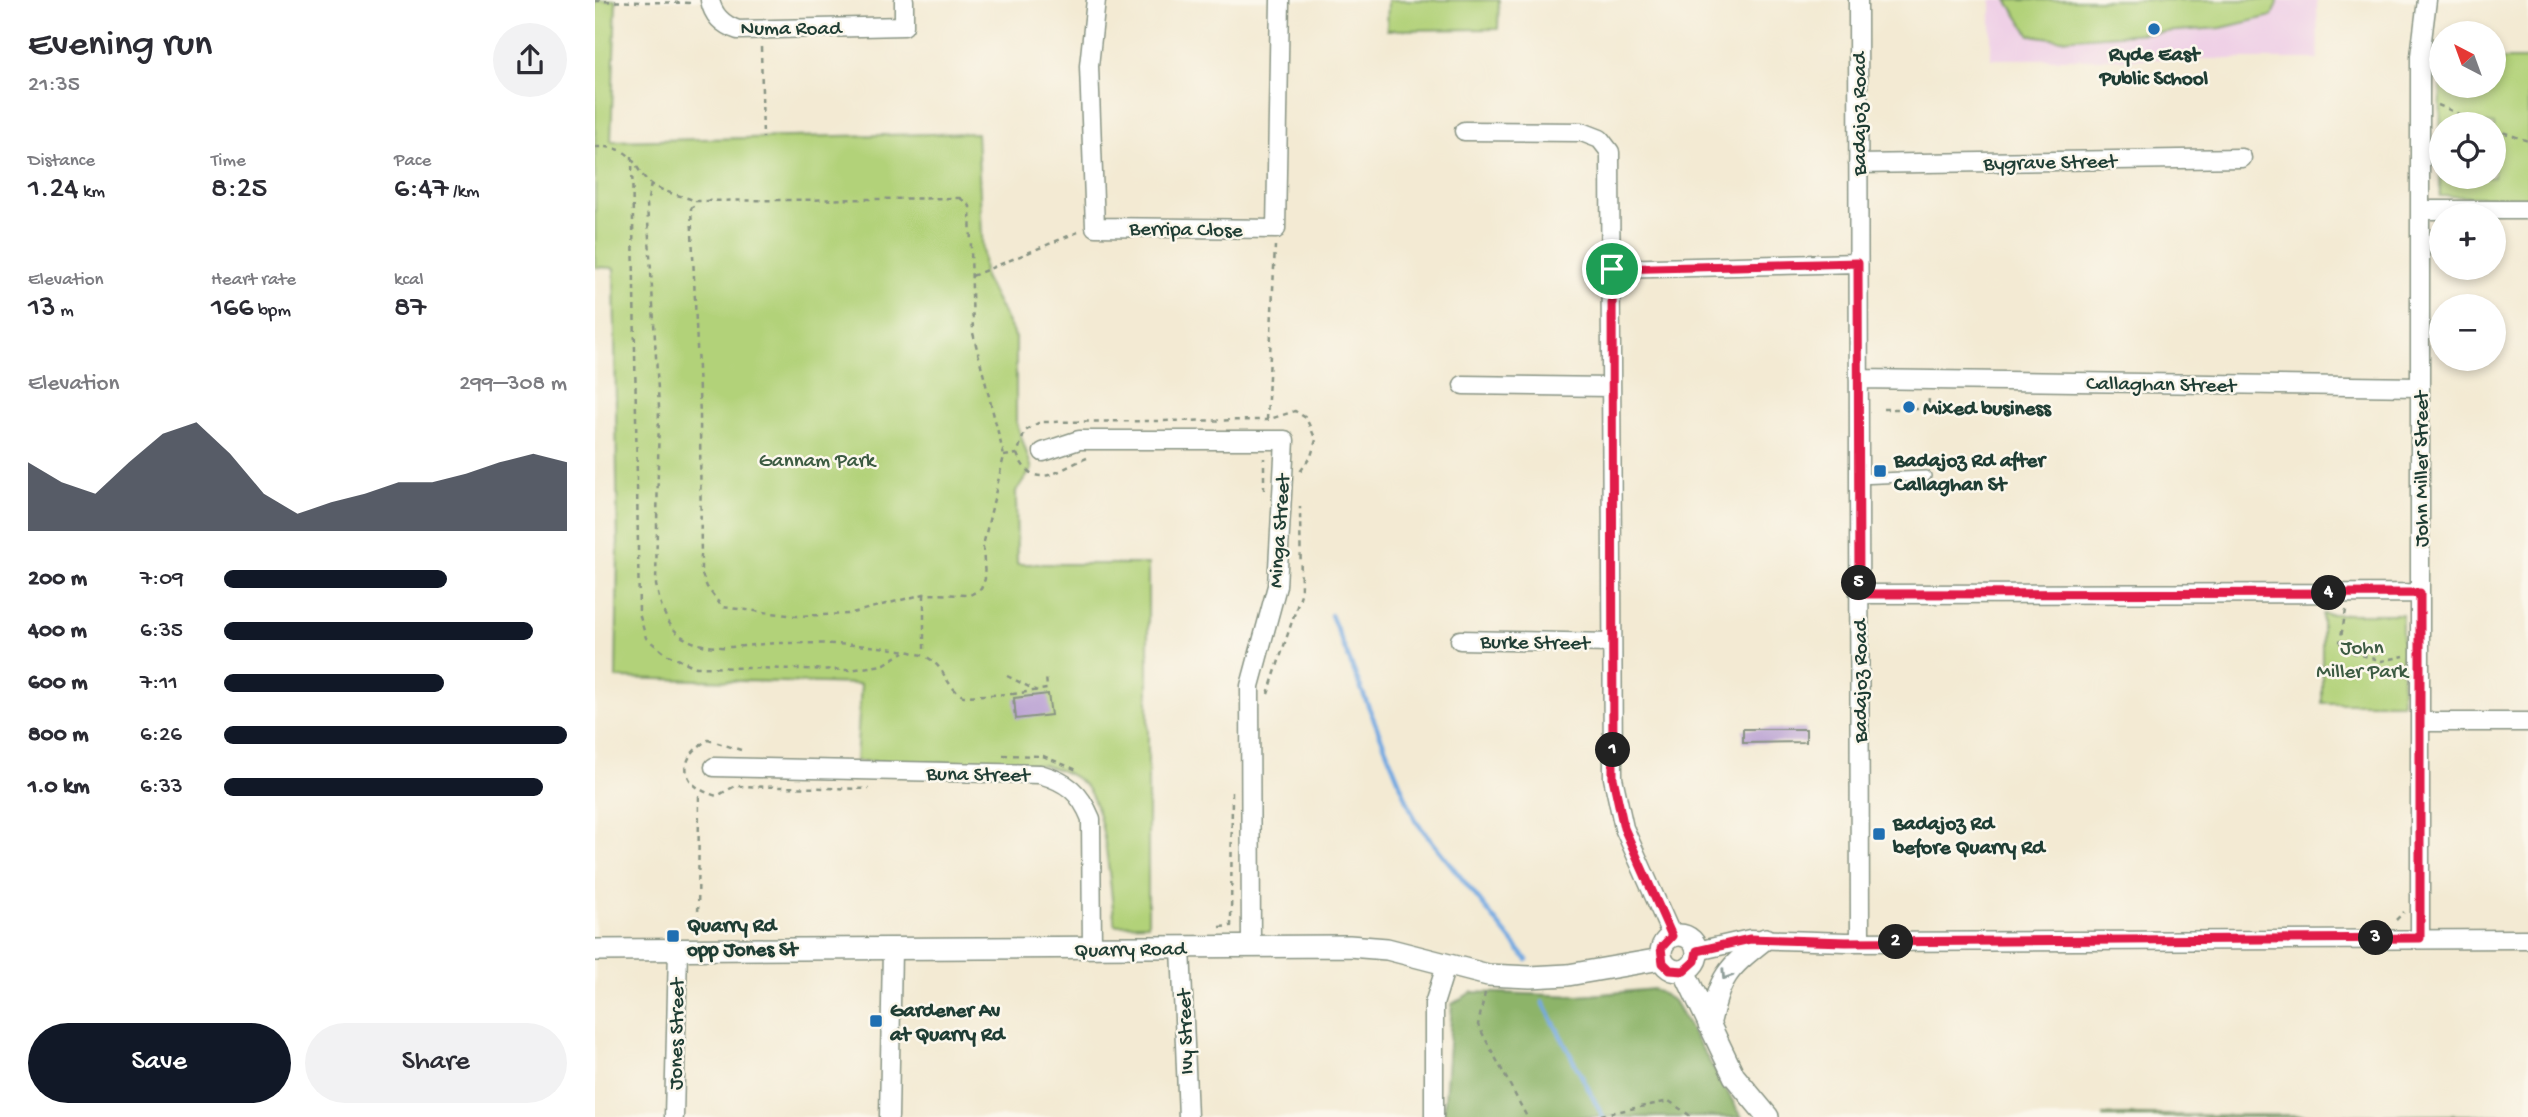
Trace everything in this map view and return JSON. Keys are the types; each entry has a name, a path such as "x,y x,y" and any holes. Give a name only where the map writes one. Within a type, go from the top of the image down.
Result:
{"street":[{"name":"Numa Road","path":"710,1 715,15 727,26 738,30 760,30 904,26 904,0"},
{"path":"1095,227 1089,66 1096,0"},
{"path":"1276,229 1280,0"},
{"name":"Badajoz Road","path":"1858,0 1860,942"},
{"name":"John Miller Street","path":"2420,938 2420,56 2427,0"},
{"path":"1464,131 1582,132 1600,139 1610,152 1613,778 1617,806 1672,936"},
{"name":"Bygrave Street","path":"1858,164 2242,158"},
{"path":"2420,210 2528,210"},
{"name":"Berripa Close","path":"1095,227 1276,229"},
{"path":"1612,269 1858,263"},
{"name":"Callaghan Street","path":"1859,379 2420,387"},
{"path":"1463,384 1610,387"},
{"name":"Minga Street","path":"1043,452 1079,440 1285,440 1277,586 1250,686 1251,947"},
{"path":"1859,594 2420,593"},
{"name":"Burke Street","path":"1460,639 1611,643"},
{"path":"2420,722 2528,722"},
{"name":"Buna Street","path":"714,767 1040,774 1061,780 1084,802 1091,819 1092,948"},
{"path":"1672,936 1691,939 1697,951 1695,961 1684,971 1670,970 1661,959 1664,942 1672,936"},
{"path":"1709,1026 1717,992 1727,970 1765,939"},
{"path":"1697,951 1726,943 1765,939 1860,942 2528,939"},
{"name":"Quarry Road","path":"595,950 1349,946 1387,949 1488,975 1568,975 1661,959"},
{"name":"Ivy Street","path":"1181,947 1188,1117"},
{"name":"Jones Street","path":"674,1117 678,950"},
{"path":"889,1117 893,950"},
{"path":"1434,1117 1434,1004 1446,966"},
{"path":"1684,971 1740,1086 1768,1117"}],"lane":[{"path":"1858,479 1926,476"}],"path":[{"path":"595,1 710,1"},
{"path":"760,30 763,138"},
{"path":"2434,104 2454,112"},
{"path":"2506,133 2528,141"},
{"path":"595,147 607,146 632,156 651,184 696,201 960,198 970,206 973,333 1004,456 983,546 985,579 981,589 970,595 924,594 848,614 796,616 722,607 701,572 701,415 691,209 696,201"},
{"path":"632,156 639,613 646,638 666,654 696,667 850,670 883,665 904,652"},
{"path":"651,184 647,204 659,407 656,585 663,613 680,635 719,647 779,643 904,652 924,656 941,666 951,686 963,696 1013,694 1047,689 1046,675"},
{"path":"972,276 1053,241 1095,227"},
{"path":"1267,420 1276,229"},
{"path":"1090,457 1059,474 1039,476 1023,467 1017,454 1025,432 1040,422 1267,420 1295,411 1306,418 1314,429 1316,440 1311,456 1299,473"},
{"path":"1004,456 1017,454"},
{"path":"1268,706 1268,692 1301,594 1300,500"},
{"path":"2347,593 2340,642 2344,650 2382,661 2393,656 2405,656"},
{"path":"924,594 924,656"},
{"path":"1007,676 1037,691"},
{"path":"1013,694 1014,715"},
{"path":"741,750 708,740 693,749 685,766 689,781 699,792 717,796 734,786 873,789"},
{"path":"1002,755 1043,756 1069,764 1086,777"},
{"path":"698,931 699,792"},
{"path":"1488,975 1478,1025 1527,1117"},
{"path":"1591,1117 1669,1101 1692,1117"}],"shaded area":[{"name":"Ryde East Public School","path":"1991,0 2317,0 2318,59 1991,59"}],"green space":[{"name":"Gannam Park","path":"595,0 616,0 611,141 977,133 984,277 1016,338 1016,421 1032,469 1016,491 1017,564 1148,564 1148,924 1115,925 1106,849 1097,809 1082,783 1069,774 1043,765 856,761 861,684 616,678 618,550 614,268 595,267"},
{"path":"1388,0 1499,0 1498,29 1387,30"},
{"path":"2007,0 2278,0 2272,16 2221,28 2059,39 2030,35"},
{"path":"2506,59 2528,59 2528,198 2440,196 2440,189 2506,189 2506,112 2441,112 2441,98 2506,98"},
{"name":"John Miller Park","path":"2322,614 2402,614 2402,703 2322,703"},
{"path":"1654,989 1674,1001 1742,1117 1446,1117 1444,1112 1452,1004 1472,992 1579,996"},
{"path":"2528,1115 2528,1117 2103,1117"}],"building":[{"path":"1048,694 1051,715 1016,719 1014,698"},
{"path":"1743,729 1806,729 1806,742 1743,743"}],"waterway":[{"path":"1331,615 1415,820 1527,960"},
{"path":"1543,1002 1603,1117"}],"place":[{"name":"Ryde East Public School","path":"2154,29"},
{"name":"Mixed business","path":"1909,407"},
{"name":"Badajoz Rd after Callaghan St","path":"1880,471"},
{"name":"Badajoz Rd before Quarry Rd","path":"1879,834"},
{"name":"Quarry Rd opp Jones St","path":"673,936"},
{"name":"Gardener Av at Quarry Rd","path":"876,1021"}],"route":[{"path":"1858,263 1859,594 2420,593 2420,938 1846,942 1750,939 1697,951 1693,965 1684,971 1666,967 1660,953 1664,942 1672,936 1624,828 1617,806 1613,778 1610,387 1612,269 1858,263"}]}
